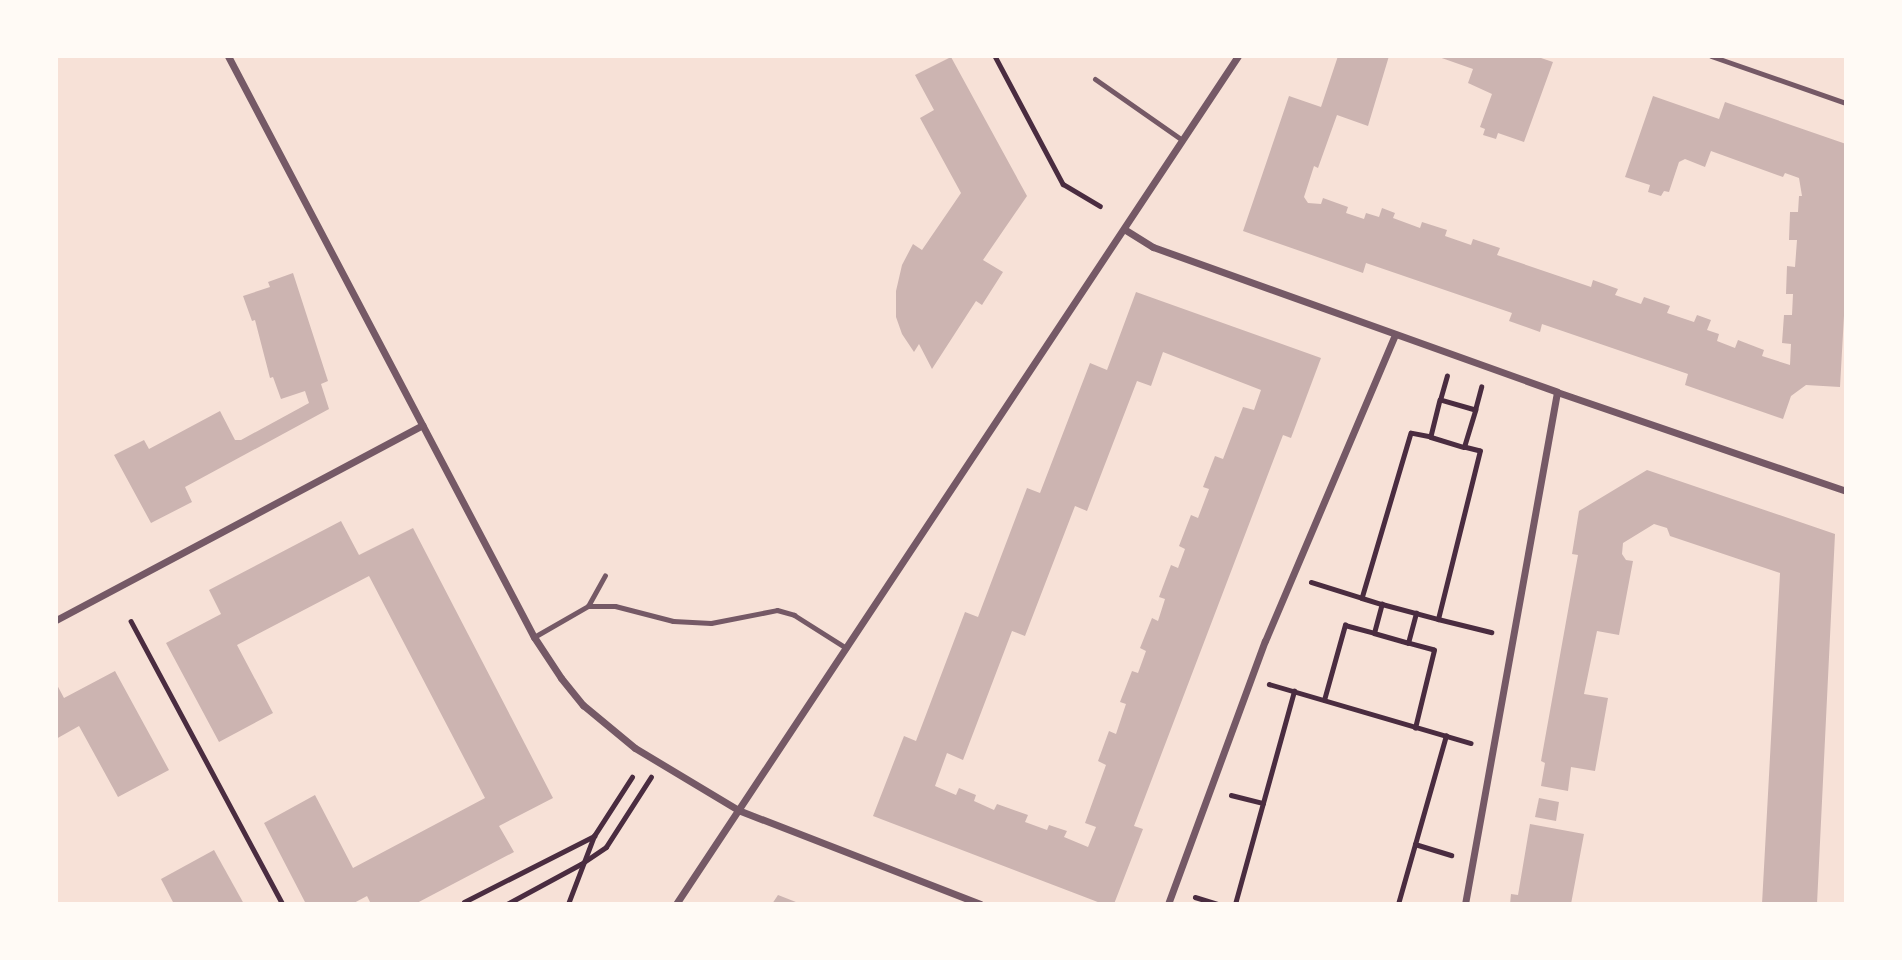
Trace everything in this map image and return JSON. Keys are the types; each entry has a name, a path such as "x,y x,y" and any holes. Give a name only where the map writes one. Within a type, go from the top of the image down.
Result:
{"street":[{"path":"228,56 534,637 583,705 613,732 738,810 980,904"},
{"path":"676,904 1238,56"},
{"path":"1124,229 1153,247 1557,392 1846,491"},
{"path":"1168,904 1265,641 1395,334"},
{"path":"1465,904 1557,392"},
{"path":"56,620 422,425"}],"lane":[{"path":"1711,56 1846,103"},
{"path":"1095,79 1182,140"},
{"path":"588,606 605,575"},
{"path":"534,637 588,606 615,606 673,621 711,623 776,610 794,615 846,648"}],"path":[{"path":"995,56 1063,184 1100,206"},
{"path":"1431,437 1447,376"},
{"path":"1464,447 1481,387"},
{"path":"1440,400 1475,410"},
{"path":"1362,598 1411,433 1431,437 1480,451 1438,619"},
{"path":"1311,582 1382,604 1491,632"},
{"path":"1374,633 1382,604"},
{"path":"1408,643 1416,613"},
{"path":"131,621 283,904"},
{"path":"1324,700 1345,625 1434,650 1415,728"},
{"path":"1269,684 1471,743"},
{"path":"1235,904 1294,691"},
{"path":"1398,904 1446,736"},
{"path":"507,904 581,864 616,836 659,762"},
{"path":"569,904 581,864 594,836 632,777"},
{"path":"1231,794 1263,803"},
{"path":"464,902 594,836"},
{"path":"1415,844 1451,855"},
{"path":"1195,897 1218,904"}],"building":[{"path":"1338,56 1389,56 1368,126 1337,115 1318,168 1314,166 1304,197 1308,203 1321,204 1323,198 1348,207 1346,213 1364,219 1366,213 1379,217 1382,208 1395,213 1393,218 1420,228 1422,222 1447,230 1445,236 1471,245 1473,239 1500,248 1497,255 1591,287 1593,280 1618,289 1615,295 1641,304 1644,297 1670,306 1667,313 1694,322 1697,315 1711,320 1707,330 1719,334 1717,341 1735,348 1738,340 1764,350 1762,356 1790,365 1791,344 1782,343 1784,315 1792,315 1793,294 1786,294 1787,266 1795,267 1797,240 1789,240 1790,212 1798,212 1799,196 1802,196 1799,178 1785,173 1783,177 1711,151 1705,167 1685,159 1679,162 1669,192 1664,191 1661,196 1648,192 1650,185 1625,177 1653,96 1719,119 1725,102 1846,144 1846,280 1840,387 1806,385 1791,396 1783,419 1685,385 1688,374 1542,324 1540,332 1509,321 1512,313 1366,263 1363,273 1243,231 1289,96 1321,107"},
{"path":"1436,56 1535,56 1553,62 1524,142 1498,133 1496,139 1483,135 1485,129 1480,127 1492,94 1468,83 1473,69"},
{"path":"951,57 1027,196 983,260 1003,272 982,305 976,301 932,369 919,344 914,352 902,334 896,317 896,291 902,265 913,244 922,250 961,193 920,118 934,110 915,75"},
{"path":"293,273 328,381 321,384 329,409 185,487 192,502 151,523 114,455 144,440 149,449 220,411 235,440 241,440 309,403 305,391 281,399 273,377 270,378 255,320 252,321 243,296 270,287 268,282"},
{"path":"1136,292 1321,358 1291,438 1283,435 1134,826 1143,829 1114,904 1103,904 873,816 904,736 916,741 965,612 978,617 1027,488 1040,493 1090,363 1107,370","holes":["1163,352 1261,390 1254,410 1243,407 1223,459 1215,456 1203,487 1209,489 1198,518 1191,515 1179,546 1185,549 1178,568 1171,565 1159,597 1165,599 1158,621 1152,618 1140,648 1146,651 1138,673 1132,671 1120,702 1126,704 1116,734 1109,731 1098,761 1106,765 1085,823 1096,827 1088,847 1064,837 1067,831 1049,825 1047,830 1025,822 1028,815 997,804 994,810 974,801 976,795 959,788 956,795 935,786 947,753 963,760 1012,631 1025,636 1075,506 1087,511 1137,381 1151,386"]},
{"path":"1647,470 1835,534 1817,904 1762,904 1780,573 1670,536 1667,528 1654,524 1623,543 1622,554 1626,560 1633,561 1619,635 1597,631 1584,694 1608,698 1595,771 1571,767 1568,791 1541,786 1545,763 1541,761 1578,555 1572,554 1579,511"},
{"path":"341,521 359,555 413,528 553,798 499,826 514,852 415,904 371,904 367,896 352,904 306,904 264,823 315,795 353,868 485,798 369,576 237,645 273,713 219,742 166,643 221,614 209,590"},
{"path":"115,671 169,770 118,797 79,726 56,739 56,683 64,698"},
{"path":"1539,798 1559,802 1556,821 1535,817"},
{"path":"1530,824 1584,834 1571,904 1510,904 1511,894 1518,895"},
{"path":"214,850 244,904 174,904 161,879"},
{"path":"778,895 801,904 772,904"}]}
